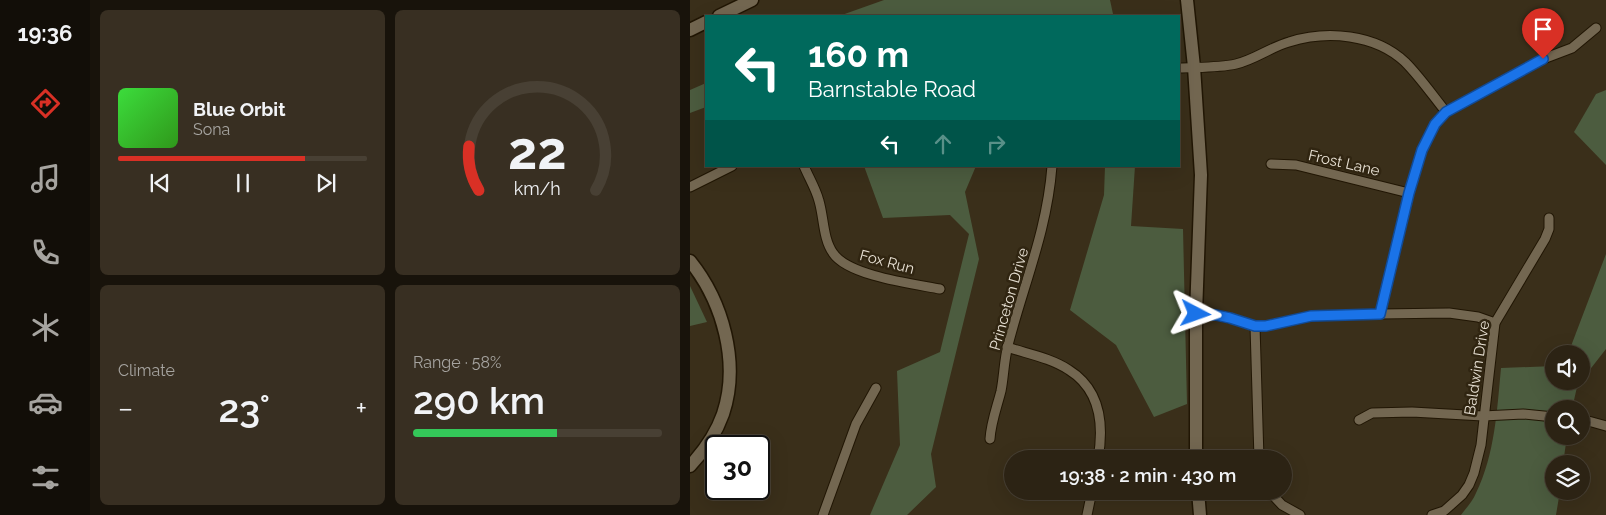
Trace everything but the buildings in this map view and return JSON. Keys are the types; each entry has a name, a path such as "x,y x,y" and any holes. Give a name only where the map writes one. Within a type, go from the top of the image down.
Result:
{"main road":[{"path":"720,15 752,0"},
{"path":"1188,0 1201,175 1196,314 1196,450"},
{"path":"690,30 705,22"},
{"path":"690,262 699,272 716,304 722,320 727,350 729,383 723,414 716,429 704,449 690,466"},
{"path":"1199,500 1200,515"}],"street":[{"path":"1380,314 1409,193 1422,150 1435,124 1446,112 1543,59 1572,48 1596,28"},
{"path":"1180,68 1235,64 1272,48 1304,38 1345,36 1374,44 1390,51 1404,62 1446,112"},
{"name":"Frost Lane","path":"1271,164 1296,165 1409,193"},
{"path":"690,187 730,167"},
{"name":"Fox Run","path":"804,167 819,200 828,242 833,254 850,267 869,274 940,289"},
{"name":"Princeton Drive","path":"990,439 991,426 1001,390 1008,347 1039,246 1050,189 1052,167"},
{"name":"Baldwin Drive","path":"1432,515 1444,511 1454,503 1469,485 1478,459 1495,322 1545,239 1549,229 1549,218"},
{"path":"1196,314 1211,314 1255,326 1283,323 1311,316 1380,314 1449,313 1478,317 1495,322"},
{"path":"1255,326 1259,450"},
{"path":"1008,347 1054,362 1070,370 1082,382 1098,407 1101,420 1099,450"},
{"path":"823,515 856,424 876,388"},
{"path":"1359,420 1372,413 1412,412 1483,416 1524,414 1545,416"},
{"path":"1590,422 1606,426"},
{"path":"1087,515 1090,500"},
{"path":"1277,500 1282,505 1300,515"}],"green space":[{"path":"884,0 1110,0 1113,14 1112,15 842,15"},
{"path":"705,83 705,107 690,113 690,90"},
{"path":"1606,90 1606,165 1574,132 1596,94"},
{"path":"864,167 976,167 965,192 979,259 931,454 936,487 907,515 870,515 900,445 897,371 940,352 969,234 950,215 883,218"},
{"path":"1105,167 1135,167 1131,226 1183,229 1187,404 1154,417 1116,345 1070,310 1104,195"},
{"path":"1606,254 1606,349 1590,369 1590,345 1571,345"},
{"path":"690,286 707,322 690,326"},
{"path":"1545,366 1545,390 1576,390 1574,400 1545,400 1545,445 1566,445 1564,455 1545,455 1545,500 1558,500 1556,515 1461,515 1475,496 1487,463 1494,432 1501,368"}],"route":[{"path":"1196,314 1216,315 1255,326 1283,323 1311,316 1380,314 1409,193 1422,150 1435,124 1446,112 1543,59"}]}
